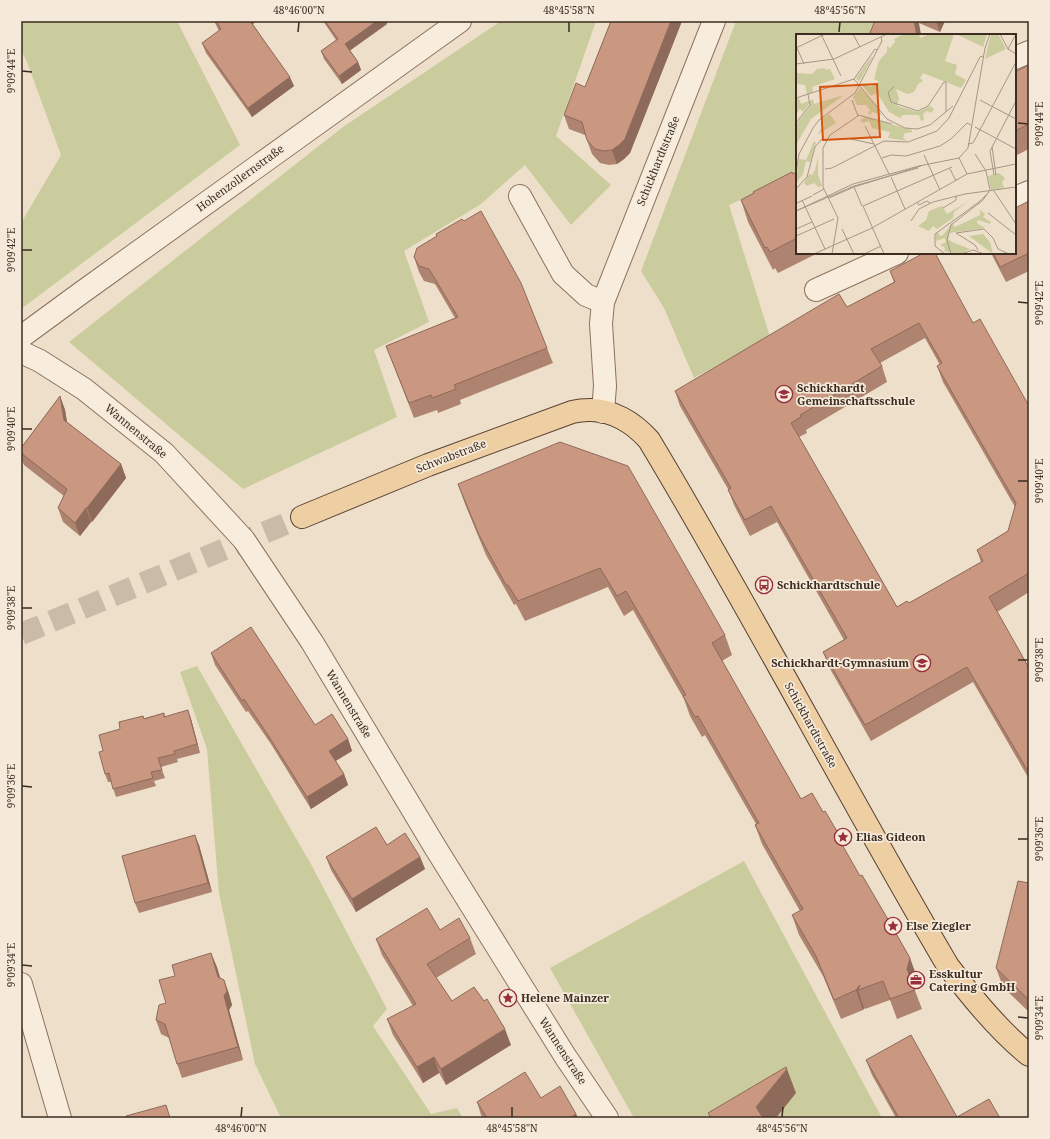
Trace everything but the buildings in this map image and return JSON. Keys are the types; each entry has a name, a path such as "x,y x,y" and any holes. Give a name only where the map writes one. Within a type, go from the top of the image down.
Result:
{"main road":[{"name":"Schwabstraße","path":"302,517 428,464 547,420 572,412 588,410 603,412"},
{"name":"Schickhardtstraße","path":"603,412 628,421 639,429 649,440 715,551 775,661 948,966 972,997 1029,1055"}],"street":[{"name":"Hohenzollernstraße","path":"21,337 80,293 460,21"},
{"name":"Schickhardtstraße","path":"603,412 605,386 601,324 603,302 714,21"},
{"path":"1016,58 1029,52"},
{"path":"1016,198 1029,192"},
{"path":"520,196 564,274 586,295 603,302"},
{"path":"816,290 895,254"},
{"name":"Wannenstraße","path":"21,352 40,361 84,389 164,453 244,540 312,642 435,847 565,1056 607,1118"},
{"path":"21,984 60,1118"}],"green space":[{"path":"21,21 177,21 240,145 21,309 21,223 61,155 27,62 21,50"},
{"path":"501,21 596,21 556,136 611,185 571,225 525,165 481,204 404,251 429,322 374,350 397,417 243,489 69,342 343,127"},
{"path":"736,21 877,21 871,34 796,34 796,176 729,205 770,337 694,378 664,308 641,271"},
{"path":"197,666 312,866 387,1009 373,1026 431,1114 457,1108 463,1118 281,1118 255,1064 219,893 207,749 180,672"},
{"path":"744,861 882,1118 776,1118 765,1095 714,1118 634,1118 550,968"}],"tunnel":[{"path":"21,634 302,517"}],"place":[{"name":"Schickhardt Gemeinschaftsschule","path":"784,394"},
{"name":"Schickhardtschule","path":"764,585"},
{"name":"Schickhardt-Gymnasium","path":"922,663"},
{"name":"Elias Gideon","path":"843,837"},
{"name":"Else Ziegler","path":"893,926"},
{"name":"Esskultur Catering GmbH","path":"916,980"},
{"name":"Helene Mainzer","path":"508,998"}]}
